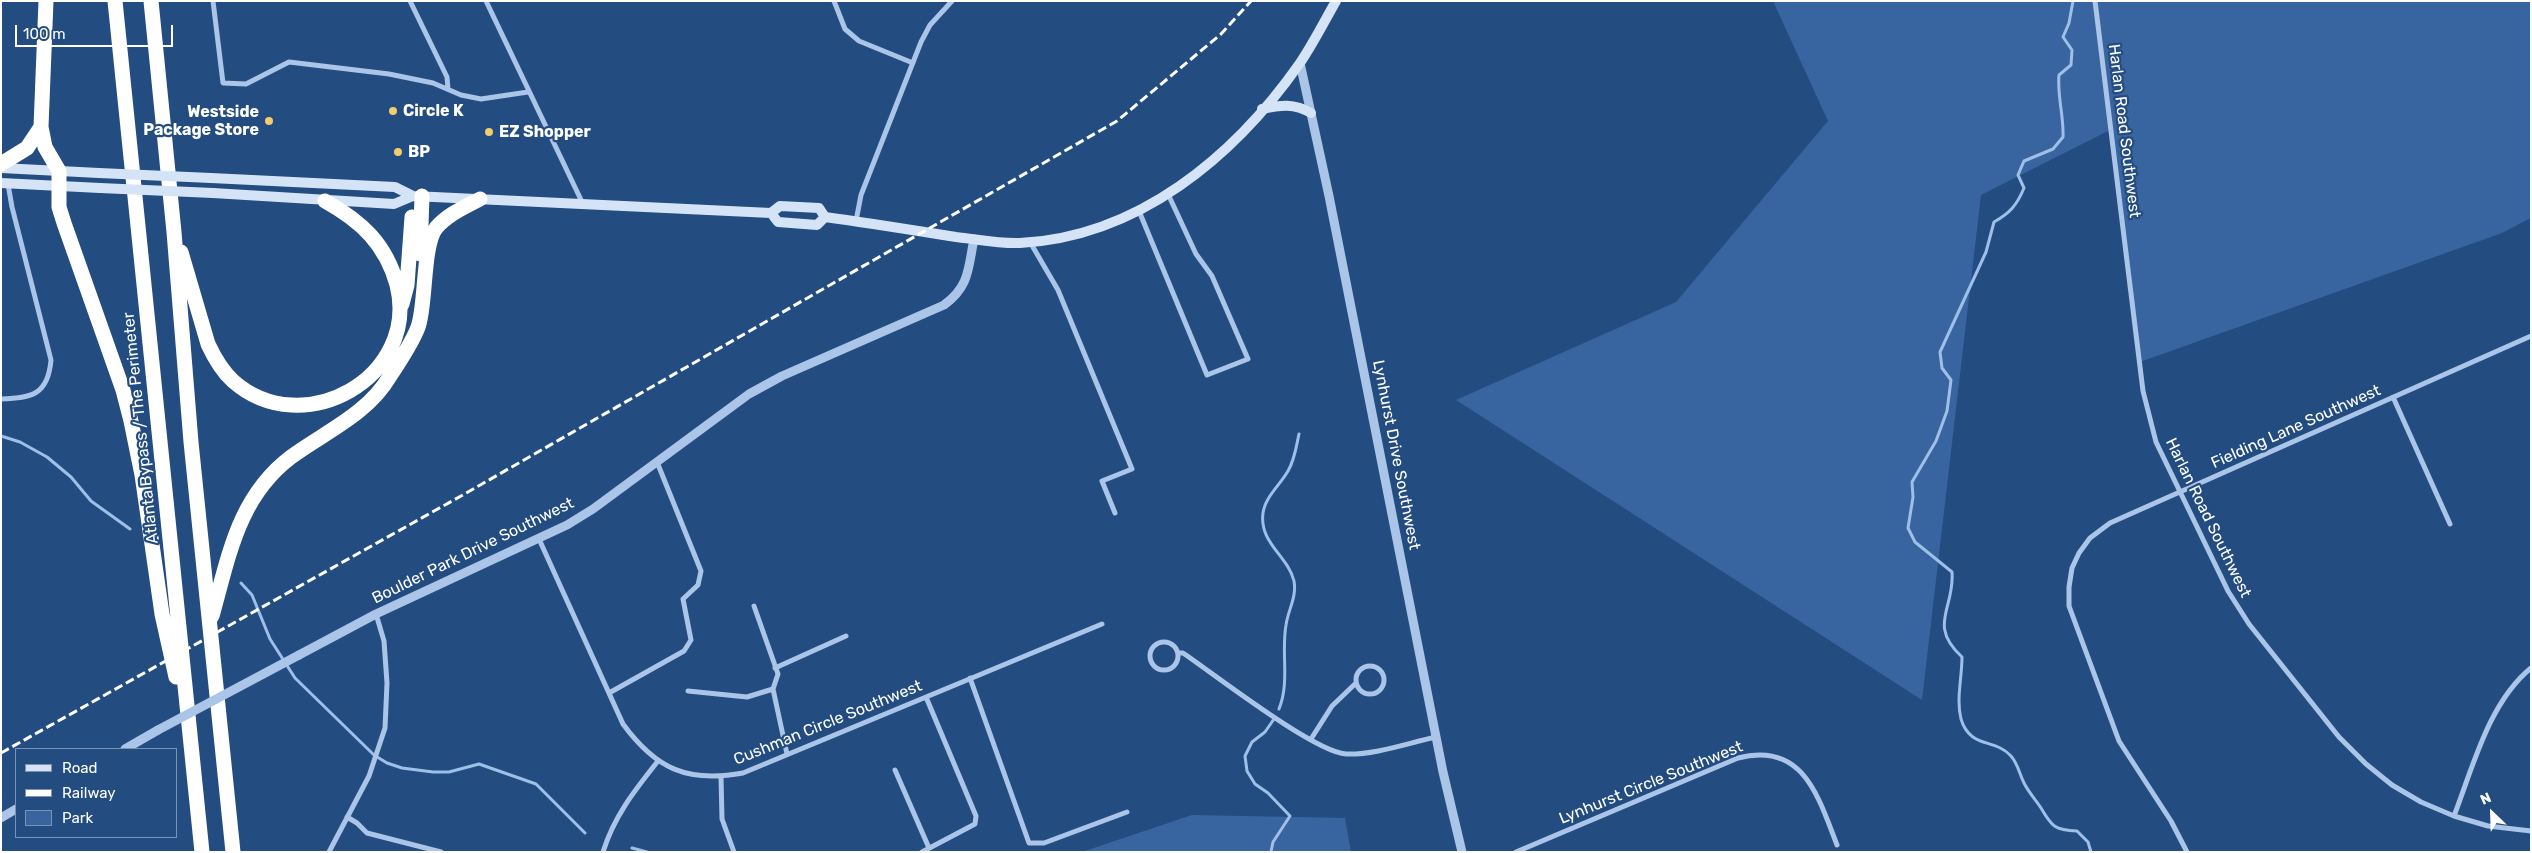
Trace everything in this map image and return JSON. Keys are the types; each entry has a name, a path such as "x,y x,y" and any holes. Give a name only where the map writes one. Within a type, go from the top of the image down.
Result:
{"highway":[{"path":"46,1 41,127 44,147 59,178 59,207 123,390 131,421 142,475 162,614 192,752"},
{"name":"Atlanta Bypass / The Perimeter","path":"115,1 202,852"},
{"path":"124,1 130,138"},
{"path":"151,1 174,232 191,442 233,852"},
{"path":"1,166 27,148 41,127"},
{"path":"174,232 190,280 203,329 214,357 232,381 261,398 290,405 307,405 339,397 353,390 366,380 386,358 397,329 401,304 407,284 418,196"},
{"path":"400,358 415,304 420,251 418,196"},
{"path":"210,625 234,535 257,493 289,459 367,404 390,377 411,342 418,326 425,296 432,235 453,213 480,199"},
{"path":"325,201 357,221 378,243 393,271 401,304"}],"main road":[{"path":"4,184 99,173 395,187 418,196 583,204 771,213 780,206 819,208 825,217 974,239 1019,243 1062,238 1104,226 1139,211 1168,194 1210,163 1262,109 1300,63 1336,1"},
{"path":"1262,109 1284,104 1296,106 1311,113"},
{"path":"1,166 100,188 394,204 418,196"},
{"path":"771,213 778,222 817,225 825,217"}],"street":[{"path":"213,1 223,82 246,84 289,62 389,74 433,83 481,99 528,92"},
{"path":"410,1 447,78 448,89"},
{"path":"486,1 583,204"},
{"path":"834,1 845,29 858,41 912,63"},
{"path":"856,221 861,195 912,63 930,25 952,1"},
{"name":"Harlan Road Southwest","path":"2095,1 2143,391 2156,442 2228,591 2249,624 2339,738 2366,764 2392,785 2421,802 2454,816 2488,826 2531,831"},
{"name":"Lynhurst Drive Southwest","path":"1300,63 1436,737 1462,852"},
{"path":"1,399 25,398 39,392 50,378 51,360 4,184"},
{"path":"1139,211 1208,375 1248,359 1212,276 1196,254 1168,194"},
{"name":"Boulder Park Drive Southwest","path":"126,748 376,614 538,539 593,509 749,394 782,376 944,305 964,285 974,239"},
{"path":"1030,242 1058,290 1132,469 1102,482 1115,513"},
{"name":"Fielding Lane Southwest","path":"2187,852 2172,821 2119,741 2073,619 2068,587 2072,568 2079,553 2090,538 2110,523 2531,336"},
{"path":"2393,397 2450,524"},
{"path":"609,692 684,651 691,640 683,599 698,585 701,571 657,461"},
{"name":"Cushman Circle Southwest","path":"538,539 623,724 639,745 658,761 678,771 699,776 721,777 743,773 1102,624"},
{"path":"754,606 778,674 773,689 787,754"},
{"path":"329,852 368,776 384,728 387,683 384,642 376,614"},
{"path":"775,668 846,636"},
{"path":"1168,642 1178,653 1176,664 1166,670 1153,666 1150,659 1152,648 1160,643 1168,642"},
{"path":"1178,653 1183,653 1283,723 1330,750 1346,754 1436,737"},
{"path":"1311,739 1332,706 1356,683 1358,672 1366,667 1374,667 1381,671 1384,677 1382,688 1373,694 1360,690 1356,683"},
{"path":"2454,816 2494,714 2508,692 2531,668"},
{"path":"970,678 1030,843 1044,843 1128,812"},
{"path":"688,692 747,697 773,689"},
{"path":"922,852 975,824 976,816 926,697"},
{"name":"Lynhurst Circle Southwest","path":"1516,852 1738,758 1752,754 1778,757 1801,770 1822,807 1837,845"},
{"path":"603,852 610,830 626,801 658,761"},
{"path":"895,770 929,848"},
{"path":"721,777 722,819 734,852"},
{"path":"1,818 15,810"},
{"path":"347,817 357,823 367,833 441,852"}],"green space":[{"path":"1773,1 2531,1 2531,218 2502,233 2140,362 2112,129 1981,195 1922,700 1456,400 1676,302 1828,121"},
{"path":"1192,815 1345,818 1351,852 1082,852"}],"waterway":[{"path":"2073,1 2069,23 2063,37 2072,50 2071,65 2059,75 2063,137 2053,149 2024,161 2018,175 2024,188 2012,208 1994,222 1986,252 1940,352 1942,368 1951,380 1947,411 1936,441 1912,482 1913,497 1908,528 1915,542 1952,572 1952,585 1944,626 1952,646 1962,657 1959,704 1961,719 1965,728 1970,735 1977,739 2005,750 2017,765 2026,787 2051,823 2064,830 2077,831 2088,842 2091,852"},
{"path":"1279,709 1285,678 1284,646 1286,625 1295,587 1291,572 1265,533 1263,513 1270,496 1290,466 1299,434"},
{"path":"1,436 20,442 47,457 71,477 91,501 130,529"},
{"path":"241,583 252,595 270,639 295,678 374,755 387,763 402,768 433,772 449,772 479,764 536,784 585,833"},
{"path":"1271,852 1273,842 1290,816 1268,793 1255,784 1247,771 1245,756 1252,742 1265,732 1274,719"},
{"path":"632,848 647,852"}],"railway":[{"path":"1,753 461,496 1117,121 1221,34 1251,1"}],"place":[{"name":"Circle K","path":"393,111"},
{"name":"Westside Package Store","path":"269,121"},
{"name":"EZ Shopper","path":"489,132"},
{"name":"BP","path":"398,152"}]}
